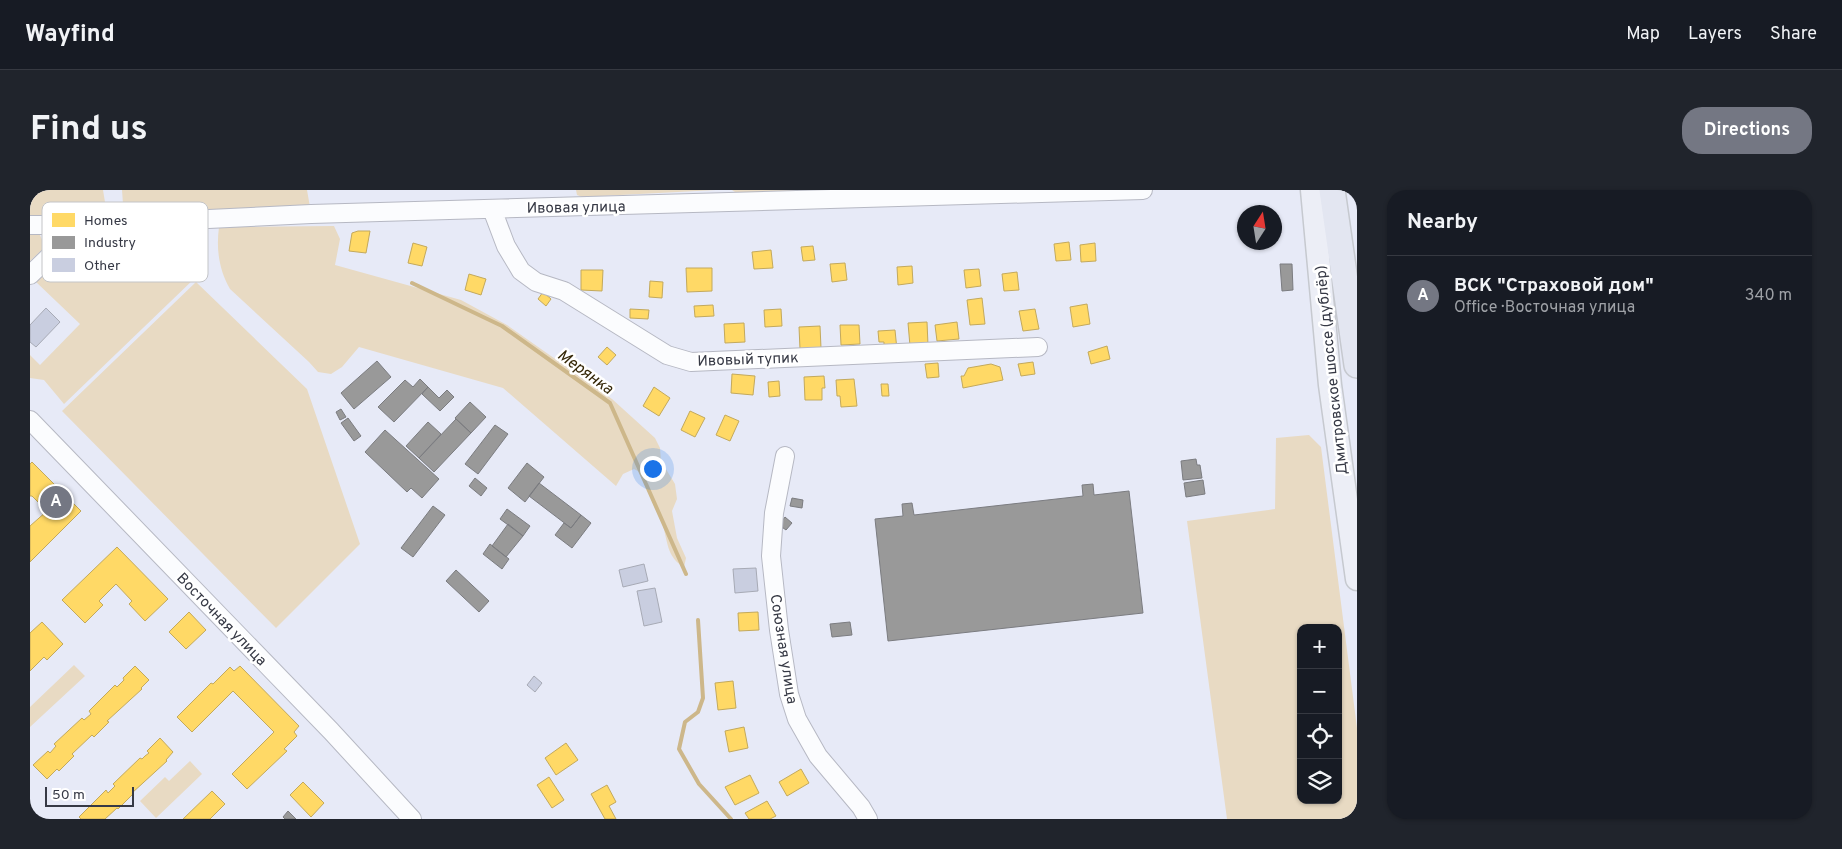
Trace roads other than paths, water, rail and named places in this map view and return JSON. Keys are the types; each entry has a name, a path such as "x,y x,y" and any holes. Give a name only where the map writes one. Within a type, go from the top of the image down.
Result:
{"highway":[{"path":"1332,190 1357,365"}],"main road":[{"name":"Дмитровское шоссе (дублёр)","path":"1312,190 1330,385 1357,579"}],"street":[{"name":"Ивовая улица","path":"208,218 1003,192 1143,190"},
{"name":"Ивовый тупик","path":"492,208 506,246 521,271 536,282 564,291 667,355 692,362 1038,347"},
{"path":"30,275 42,263"},
{"name":"Восточная улица","path":"30,420 331,731 412,819"},
{"name":"Союзная улица","path":"785,456 774,513 771,556 779,630 789,694 797,719 818,756 861,807 868,819"}],"waterway":[{"name":"Мерянка","path":"412,283 502,326 610,403 686,574"},
{"name":"Мерянка","path":"698,620 703,698 698,712 685,722 679,749 699,784 731,819"}],"place":[{"name":"ВСК \"Страховой дом\"","path":"56,502"}]}
